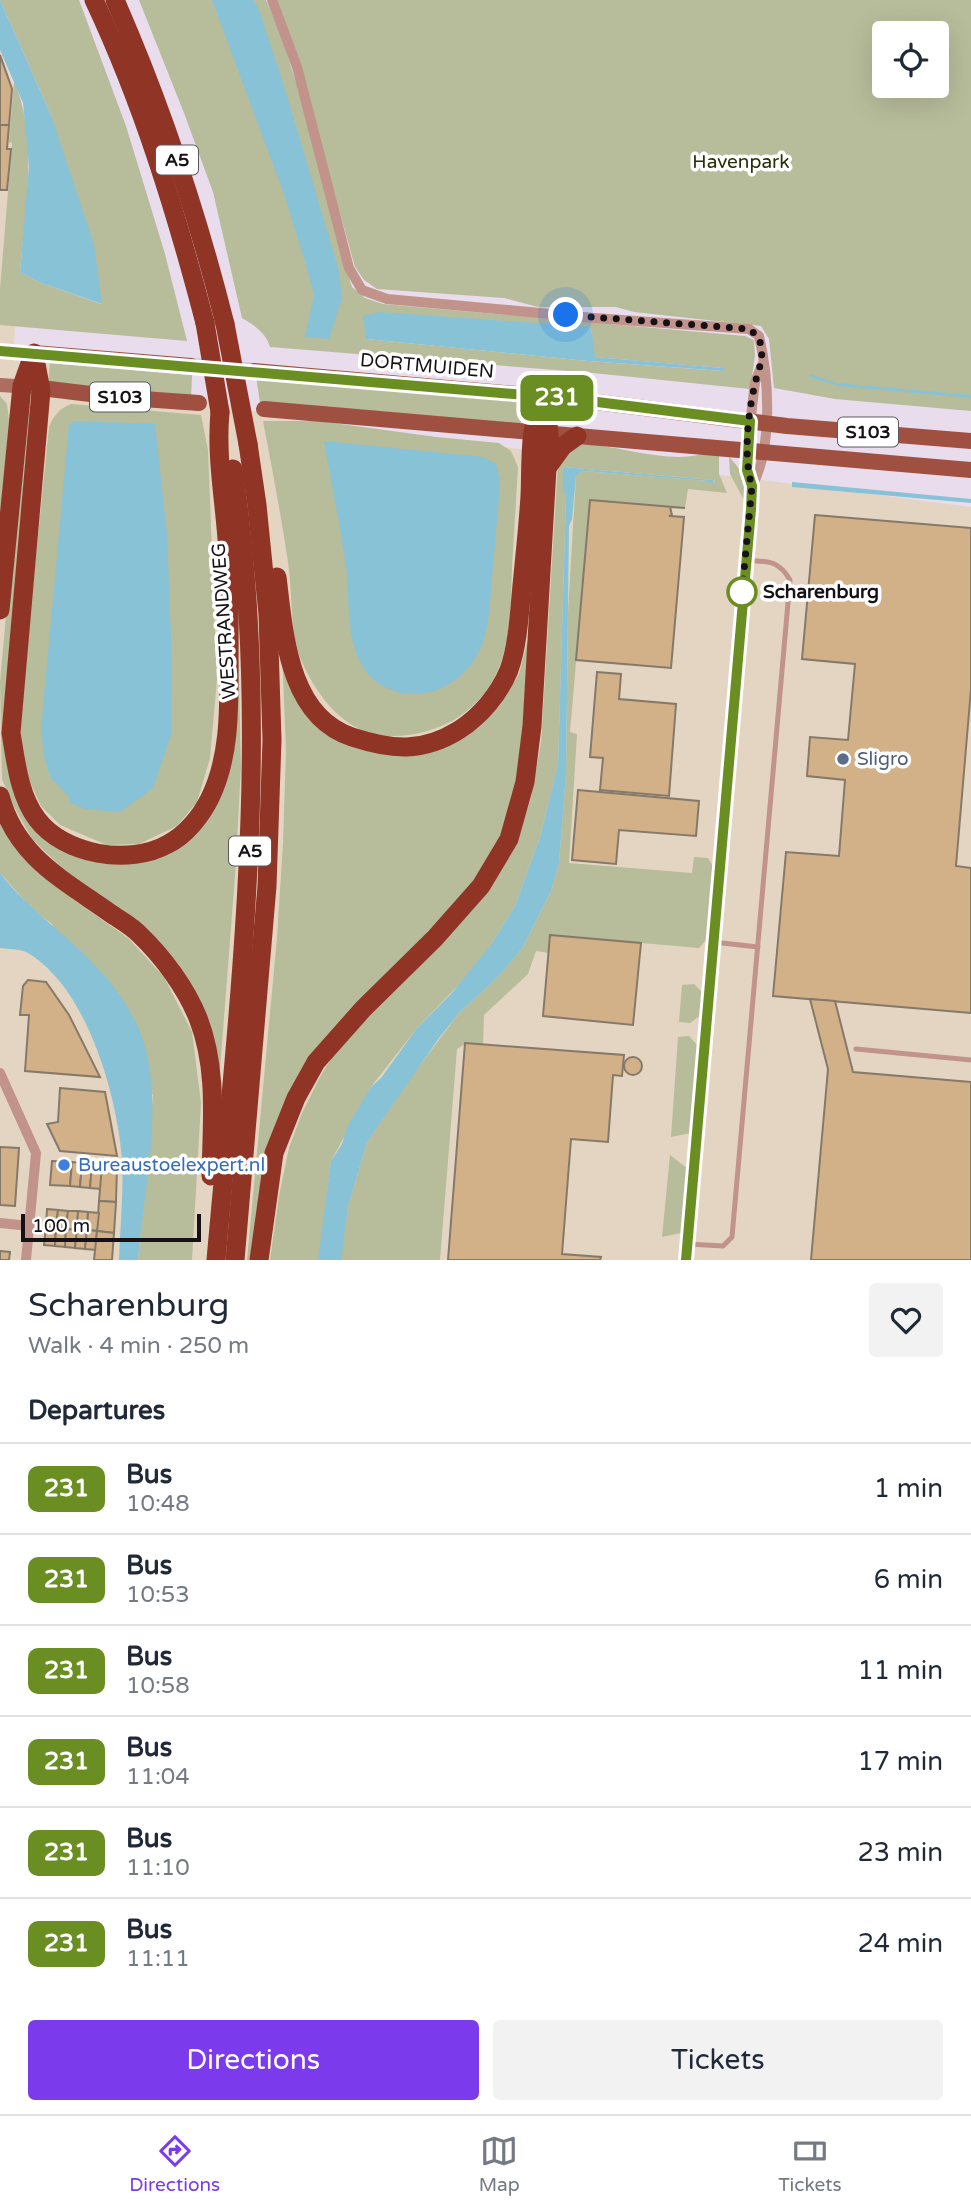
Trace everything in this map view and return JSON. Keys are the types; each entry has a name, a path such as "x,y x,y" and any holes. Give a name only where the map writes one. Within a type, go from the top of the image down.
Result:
{"highway":[{"name":"WESTRANDWEG","path":"94,0 151,139 185,247 205,323 220,412 231,442 266,592 272,681 267,886 235,1260"},
{"name":"WESTRANDWEG","path":"115,0 172,145 204,245 225,324 231,442 249,615 253,761 247,898 216,1260"},
{"name":"A5","path":"34,353 11,733 18,773 28,805 47,830 74,848 91,852 129,854 150,852 169,844 187,831 211,796 228,734 227,540 231,442"},
{"name":"A5","path":"0,610 31,387"},
{"path":"259,1260 274,1153 296,1098 316,1062 481,886 509,839 525,782 532,726 547,468 541,433 545,397"},
{"name":"A5","path":"231,442 268,501 285,639 292,667 304,694 316,712 346,734 375,744 407,748 445,739 470,723 494,696 509,670 520,615 541,433"},
{"path":"547,468 563,446 578,436"},
{"path":"0,796 4,812 19,841 39,863 140,934 175,976 197,1016 210,1058 214,1112 211,1260"}],"main road":[{"name":"S103","path":"0,351 191,366"},
{"name":"DORTMUIDEN","path":"254,372 545,397 758,422 971,441"},
{"name":"S103","path":"0,385 199,403"},
{"name":"S103","path":"264,409 971,470"}],"street":[{"path":"272,0 297,67 349,268 362,290 387,299 749,329 759,337 768,387 758,422 755,450 747,470 752,486"},
{"path":"686,1260 752,486 761,469 755,450 758,422"},
{"path":"0,1073 36,1153 26,1260"},
{"path":"0,1223 29,1226"}],"lane":[{"path":"688,1244 723,1247 732,1237 790,580 784,570 774,562 745,560"},
{"path":"713,942 758,947"},
{"path":"856,1049 971,1060"}],"shaded area":[{"path":"0,50 21,105 25,163 14,345 279,418 971,507 971,1260 0,1260"}],"green space":[{"path":"0,0 79,0 126,126 165,254 187,341 0,325 14,81 22,104 28,151 27,200 20,272 41,283 101,304 51,115"},
{"path":"139,0 266,0 303,106 352,287 365,298 383,304 745,336 754,340 755,356 750,389 593,373 270,347 263,334 242,318 213,192","holes":["591,327 594,357 722,368 722,371 366,339"]},
{"name":"Havenpark","path":"276,0 971,0 971,411 835,399 774,388 769,339 761,326 634,312 616,307 538,307 504,298 377,289 364,280 355,267 299,66"},
{"path":"50,363 192,375 191,398 48,384"},
{"path":"256,376 519,399 521,423 517,425 260,403"},
{"path":"0,396 7,404 9,420 0,524"},
{"path":"71,404 201,415 208,450 217,679 210,758 197,802 177,826 139,844 107,845 60,825 41,806 26,773 20,739 49,427 57,413"},
{"path":"25,406 36,406 9,765 61,845 148,858 220,798 237,593 241,767 220,1069 194,994 32,839 2,779 0,682"},
{"path":"263,421 319,421 499,443 511,451 518,467 507,639 494,679 472,707 458,717 426,732 390,736 375,734 360,730 347,722 316,689 302,662 295,638 288,562"},
{"path":"580,444 667,456 719,455 719,474 727,493 688,489 685,508 590,500 570,732 577,734 569,863 692,873 694,857 708,858 713,866 707,939 699,948 551,935 549,953 536,951 528,974 484,1015 483,1044 465,1044 457,1049 440,1260 340,1260 348,1207 367,1142 459,1013 498,977 523,947 551,891 559,863 566,774 568,612 576,476 583,471 714,482 713,480 563,467 563,493 566,495 558,766 540,837 515,906 471,972 417,1028 371,1087 331,1161 319,1260 270,1260 289,1148 302,1113 321,1075 346,1035 517,839 531,798 541,743 558,463 570,448"},
{"path":"729,457 742,477 744,500 730,474"},
{"path":"527,642 533,646 518,793 487,867 306,1069 254,1260 247,1260 277,938 283,843 286,751 282,649 345,740 463,739 482,725 501,704 519,674"},
{"path":"0,821 37,870 128,938 164,977 192,1032 201,1103 192,1260 138,1260 153,1095 51,923 34,911 0,873"},
{"path":"694,984 703,993 701,1015 690,1023 679,1022 682,985"},
{"path":"689,1036 698,1046 691,1133 671,1137 678,1037"},
{"path":"670,1155 688,1169 681,1233 662,1237"}],"water":[{"path":"0,0 51,115 94,244 102,304 41,283 20,272 29,166 23,103 0,50"},
{"path":"212,0 254,0 259,10 339,271 342,298 329,339 305,337 314,295 305,262 285,197"},
{"path":"380,312 591,327 595,357 723,368 723,371 366,339 363,316"},
{"path":"809,374 836,383 971,395 971,398 838,386 810,377"},
{"path":"75,421 155,424 167,535 172,664 171,735 153,788 120,812 85,809 70,803 69,797 50,777 44,756 41,729 69,425"},
{"path":"324,441 483,457 496,464 500,481 486,631 480,649 469,667 444,687 424,693 399,692 378,683 362,665 353,642 346,566"},
{"path":"563,467 713,480 714,485 708,481 583,471 576,476 569,526 566,774 559,863 551,891 523,947 498,977 459,1013 439,1038 367,1142 348,1207 341,1260 318,1260 331,1161 342,1144 347,1127 371,1087 381,1078 417,1028 451,994 490,946 515,906 540,837 558,765 566,495 563,493"},
{"path":"792,482 971,499 971,503 792,487"},
{"path":"0,873 24,900 103,974 128,1008 142,1037 150,1072 152,1126 138,1260 119,1260 122,1159 113,1104 95,1044 66,989 47,968 26,952 0,948"}],"building":[{"path":"0,55 12,89 9,125 0,125"},
{"path":"0,125 9,125 7,149 11,149 7,190 0,190"},
{"path":"590,500 685,508 670,507 672,515 669,516 684,517 671,668 576,660"},
{"path":"815,515 971,528 971,689 956,866 971,868 971,1013 773,996 786,852 839,856 845,780 807,776 810,737 848,740 855,664 802,659"},
{"path":"597,672 621,674 619,699 676,704 669,796 600,790 603,758 590,757"},
{"path":"578,790 699,801 696,836 619,830 616,864 572,860"},
{"path":"550,935 641,943 633,1025 543,1016"},
{"path":"28,980 46,982 69,1015 100,1077 25,1071 29,1015 20,1015 23,986"},
{"path":"810,999 835,1001 853,1072 971,1082 971,1260 811,1260 828,1069"},
{"path":"465,1043 624,1055 622,1076 613,1075 608,1142 571,1139 562,1254 601,1257 600,1260 448,1260"},
{"path":"633,1057 639,1060 642,1066 639,1072 633,1075 627,1072 624,1066 627,1060"},
{"path":"60,1088 105,1092 117,1156 60,1151 47,1124 58,1122"},
{"path":"0,1147 19,1148 15,1206 0,1205"},
{"path":"52,1161 72,1162 70,1186 50,1185"},
{"path":"72,1162 82,1163 80,1187 70,1186"},
{"path":"82,1163 92,1164 90,1188 80,1187"},
{"path":"92,1164 102,1165 101,1189 90,1188"},
{"path":"102,1165 117,1166 116,1202 99,1201"},
{"path":"99,1201 116,1202 114,1233 97,1231"},
{"path":"47,1209 58,1210 56,1228 46,1227"},
{"path":"58,1210 68,1211 66,1229 56,1228"},
{"path":"68,1211 78,1211 77,1230 66,1229"},
{"path":"78,1211 88,1212 87,1230 77,1230"},
{"path":"88,1212 99,1213 97,1231 87,1230"},
{"path":"46,1227 56,1228 55,1246 44,1245"},
{"path":"56,1228 66,1229 65,1247 55,1246"},
{"path":"66,1229 77,1230 75,1248 65,1247"},
{"path":"77,1230 87,1230 85,1249 75,1248"},
{"path":"87,1230 97,1231 96,1250 85,1249"},
{"path":"97,1231 114,1233 112,1260 94,1260"},
{"path":"0,1251 10,1252 9,1260 0,1260"}],"tunnel":[{"path":"191,366 254,371"}],"bus line":[{"name":"231","path":"0,351 573,399 750,421 747,470 752,486 751,509 686,1260"}],"place":[{"name":"Scharenburg","path":"742,592"},
{"name":"Sligro","path":"843,759"},
{"name":"Bureaustoelexpert.nl","path":"64,1165"}],"route":[{"path":"566,315 749,329 759,337 762,365 755,382 747,450 747,470 752,486 742,592"}]}
